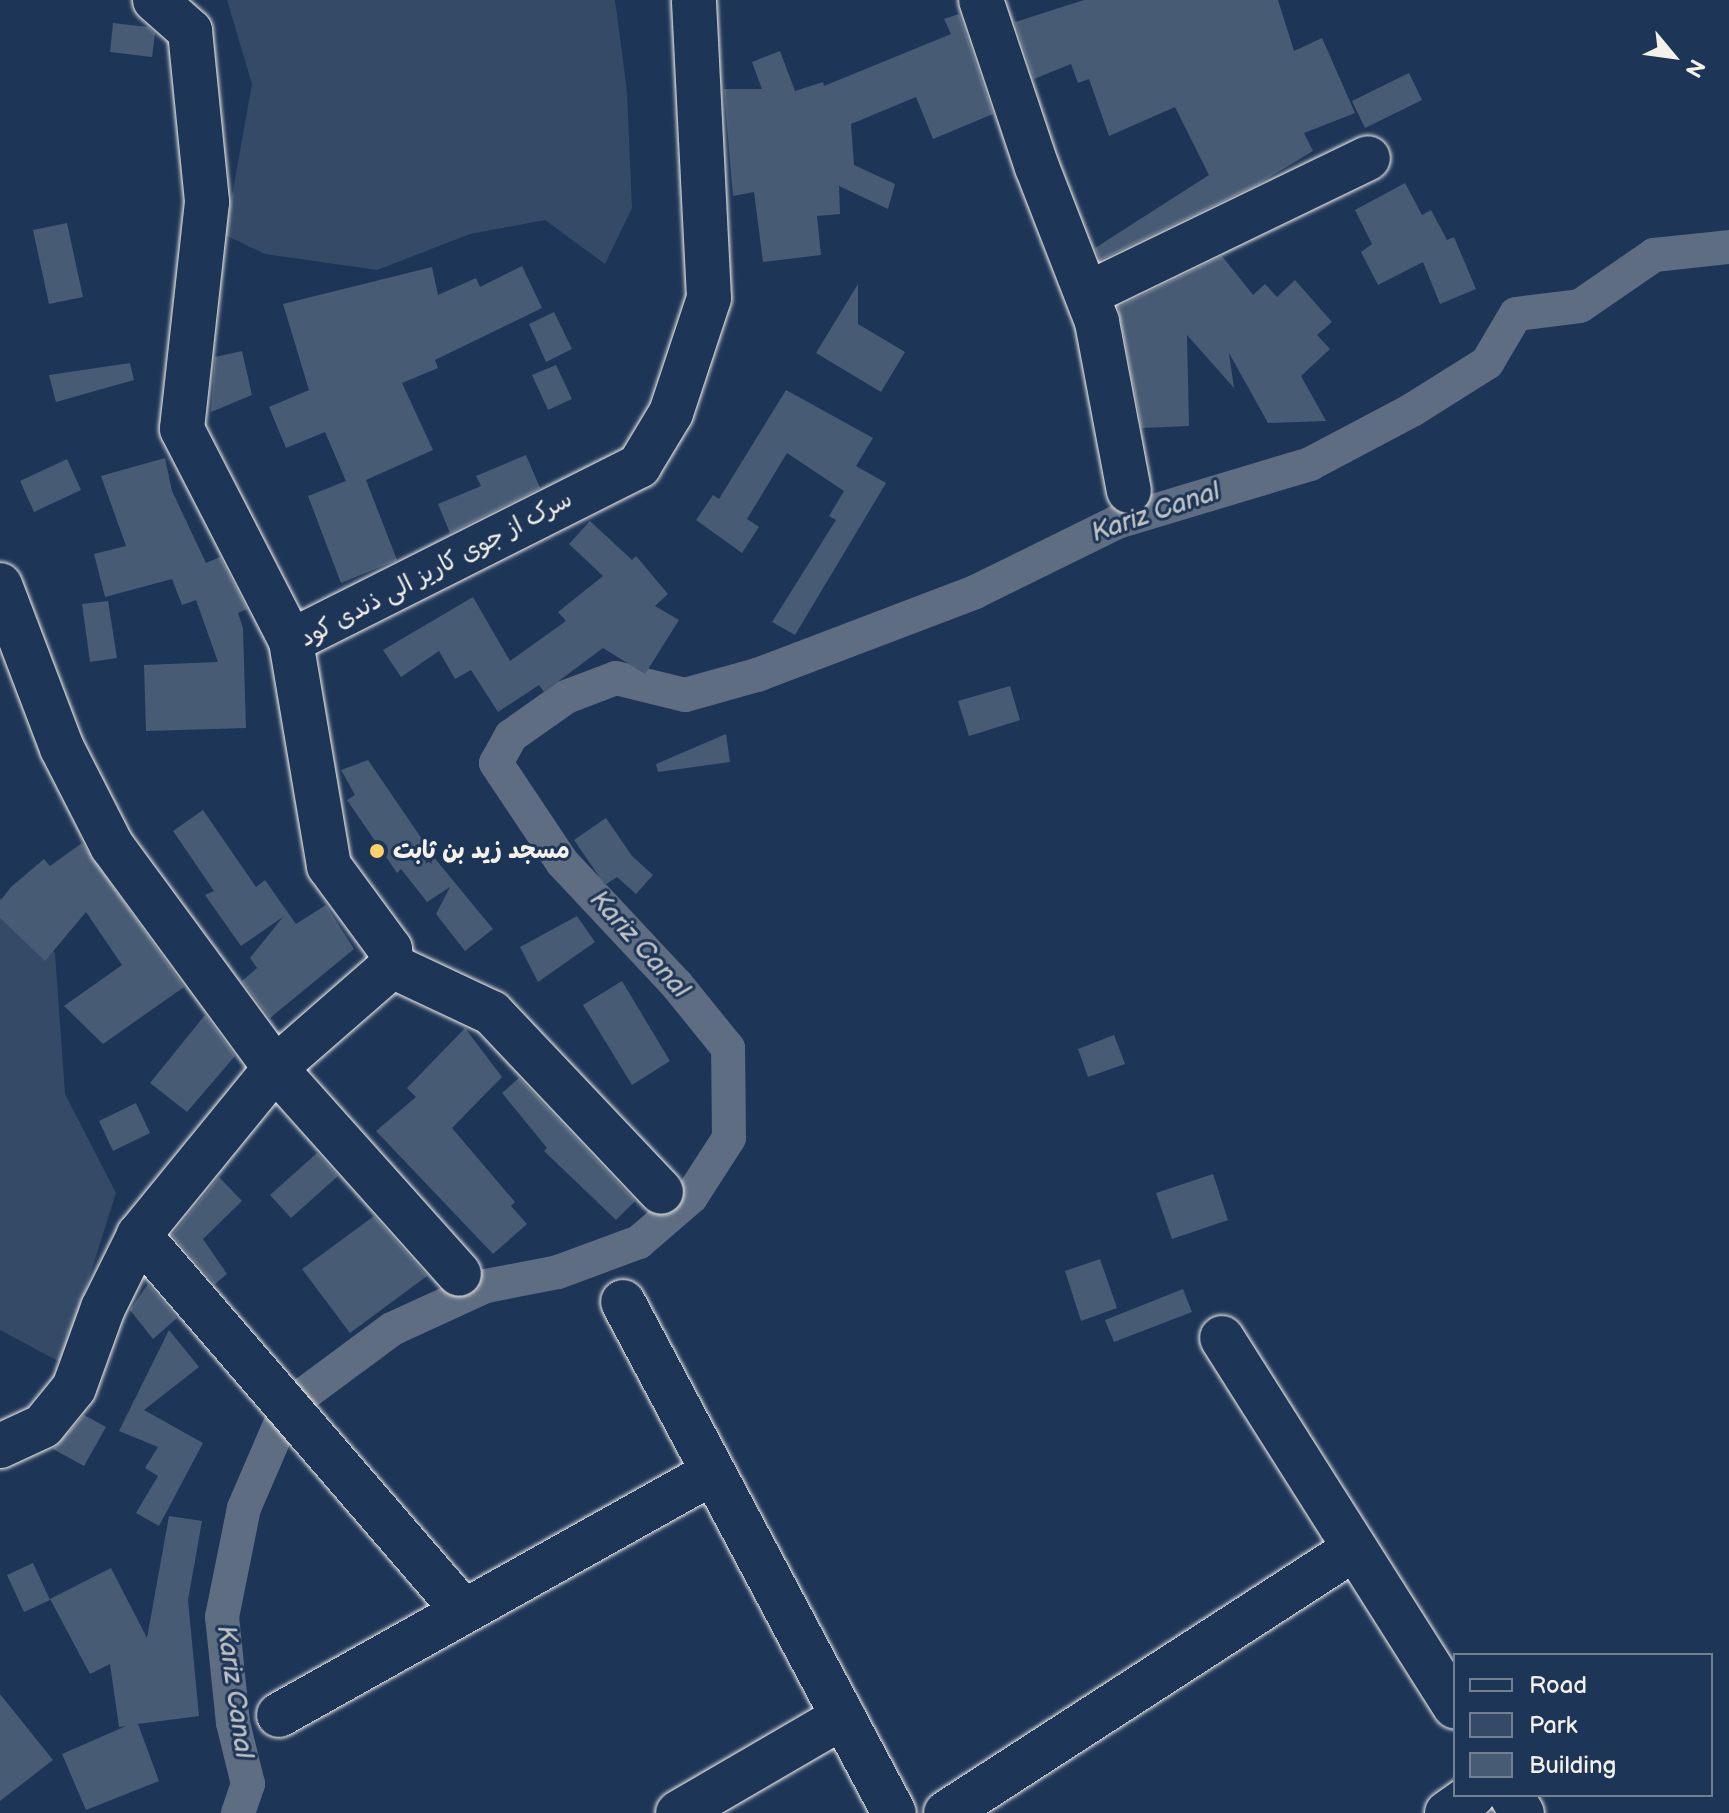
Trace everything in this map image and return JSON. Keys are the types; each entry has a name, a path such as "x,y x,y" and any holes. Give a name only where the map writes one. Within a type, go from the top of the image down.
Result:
{"street":[{"path":"155,0 190,31 207,202 182,429 291,641"},
{"name":"سرک از جوی کاریز الی ذندی کود","path":"392,966 390,949 329,866 291,641 639,466 671,413 709,298 694,0"},
{"path":"981,0 1037,167 1097,322 1129,491"},
{"path":"1087,294 1368,158"},
{"path":"0,585 62,748 112,846 275,1068 459,1274"},
{"path":"0,1446 43,1426 74,1388 103,1308 139,1235 275,1068 392,966 492,1013 661,1192"},
{"path":"139,1235 292,1408 464,1611"},
{"path":"623,1302 894,1813"},
{"path":"1222,1338 1453,1703"},
{"path":"279,1715 713,1472"},
{"path":"946,1813 1355,1548"},
{"path":"678,1813 843,1717"},
{"path":"1447,1813 1470,1797"}],"green space":[{"path":"227,0 615,0 627,91 632,208 605,264 545,220 470,234 377,270 265,254 225,235 252,84"},
{"path":"0,898 55,953 65,1094 116,1193 62,1363 0,1330"}],"building":[{"path":"1084,0 1278,0 1294,51 1322,38 1355,113 1304,133 1313,151 1258,184 1100,260 1095,248 1209,175 1175,107 1109,136 1089,79 1078,83 1071,64 1034,79 1015,22"},
{"path":"959,14 993,114 933,139 916,97 851,124 854,165 895,184 888,209 839,186 840,214 817,216 821,255 763,262 754,192 733,196 724,89 762,89 752,62 780,51 795,91 823,82 824,86 951,34 944,19"},
{"path":"113,23 148,27 155,34 152,57 110,52"},
{"path":"1409,73 1422,100 1365,128 1352,101"},
{"path":"1405,183 1422,215 1431,210 1447,240 1454,237 1476,289 1440,304 1423,262 1378,285 1361,252 1372,244 1355,210"},
{"path":"67,223 83,297 49,304 33,230"},
{"path":"1222,256 1253,295 1265,284 1277,297 1295,280 1332,322 1317,335 1330,349 1301,376 1326,421 1268,423 1229,353 1234,388 1187,335 1189,426 1142,428 1118,307"},
{"path":"522,266 542,308 435,360 438,368 402,383 433,450 366,480 397,560 341,583 308,496 346,481 325,432 286,448 269,407 309,390 283,304 432,267 438,295 476,278 480,287"},
{"path":"858,284 858,324 905,352 881,392 816,353"},
{"path":"554,312 572,349 546,362 529,324"},
{"path":"242,351 252,395 211,412 215,357"},
{"path":"130,363 134,380 56,402 49,375"},
{"path":"556,365 572,399 548,410 532,375"},
{"path":"786,390 873,438 856,466 886,483 795,635 772,622 836,520 829,516 844,491 787,453 747,519 759,527 742,553 696,520 713,495 719,499"},
{"path":"526,455 540,488 450,533 438,504 481,486 476,476"},
{"path":"165,458 172,491 206,563 220,557 247,609 238,613 243,628 246,728 146,731 144,665 218,662 196,600 182,605 172,579 105,597 94,554 126,546 101,476"},
{"path":"67,459 81,490 34,512 20,481"},
{"path":"590,521 632,560 636,556 668,594 655,606 679,620 645,674 603,648 544,692 539,685 498,712 471,670 455,679 439,651 401,677 383,650 473,597 510,661 566,621 558,612 603,576 569,544"},
{"path":"108,601 117,658 90,662 82,604"},
{"path":"1010,686 1020,720 969,736 958,701"},
{"path":"726,734 730,762 658,772 656,764"},
{"path":"368,760 437,861 493,929 465,951 436,914 450,887 427,902 401,869 397,873 347,800 355,795 341,770"},
{"path":"203,810 256,887 265,880 296,924 326,905 354,949 270,1018 242,981 257,968 250,958 283,917 241,946 205,895 214,891 173,831"},
{"path":"606,818 632,856 653,875 636,894 617,877 605,885 574,840"},
{"path":"82,843 184,987 103,1044 64,1006 122,965 86,912 45,961 0,918 0,901 11,887 44,859 50,866"},
{"path":"577,916 595,942 538,982 520,947"},
{"path":"622,981 670,1061 632,1085 583,1005"},
{"path":"205,1015 235,1056 187,1112 150,1083"},
{"path":"465,1028 502,1077 452,1128 515,1202 511,1206 527,1224 493,1254 376,1131 416,1097 407,1088"},
{"path":"1114,1035 1125,1064 1088,1077 1078,1049"},
{"path":"519,1078 635,1201 616,1220 544,1151 547,1148 502,1093"},
{"path":"136,1103 150,1133 113,1151 99,1121"},
{"path":"317,1153 338,1176 291,1218 270,1195"},
{"path":"1213,1174 1228,1220 1172,1239 1156,1193"},
{"path":"219,1177 242,1201 203,1239 227,1274 215,1284 172,1235"},
{"path":"374,1216 427,1276 350,1333 302,1269"},
{"path":"1100,1259 1117,1308 1081,1321 1065,1271"},
{"path":"148,1284 177,1318 153,1339 130,1310"},
{"path":"1183,1289 1192,1312 1114,1342 1105,1320"},
{"path":"169,1330 199,1367 144,1410 203,1443 159,1526 136,1513 158,1476 145,1468 158,1447 119,1431"},
{"path":"84,1415 106,1427 84,1466 53,1449"},
{"path":"169,1516 202,1521 188,1600 199,1716 138,1724 159,1781 86,1810 62,1754 126,1726 119,1727 110,1664 90,1674 50,1599 111,1568 147,1638"},
{"path":"33,1563 50,1600 24,1612 7,1575"},
{"path":"0,1694 53,1760 0,1801"}],"waterway":[{"name":"Kariz Canal","path":"238,1813 248,1784 233,1723 222,1617 244,1508 288,1406 392,1329 486,1286 558,1272 639,1242 691,1197 729,1138 728,1048 677,985 562,862 496,763 511,736 566,697 616,678 685,695 757,675 975,592 1117,522 1310,464 1412,410 1487,363 1516,314 1580,306 1654,255 1729,247"}],"place":[{"name":"مسجد زید بن ثابت","path":"377,851"}]}
